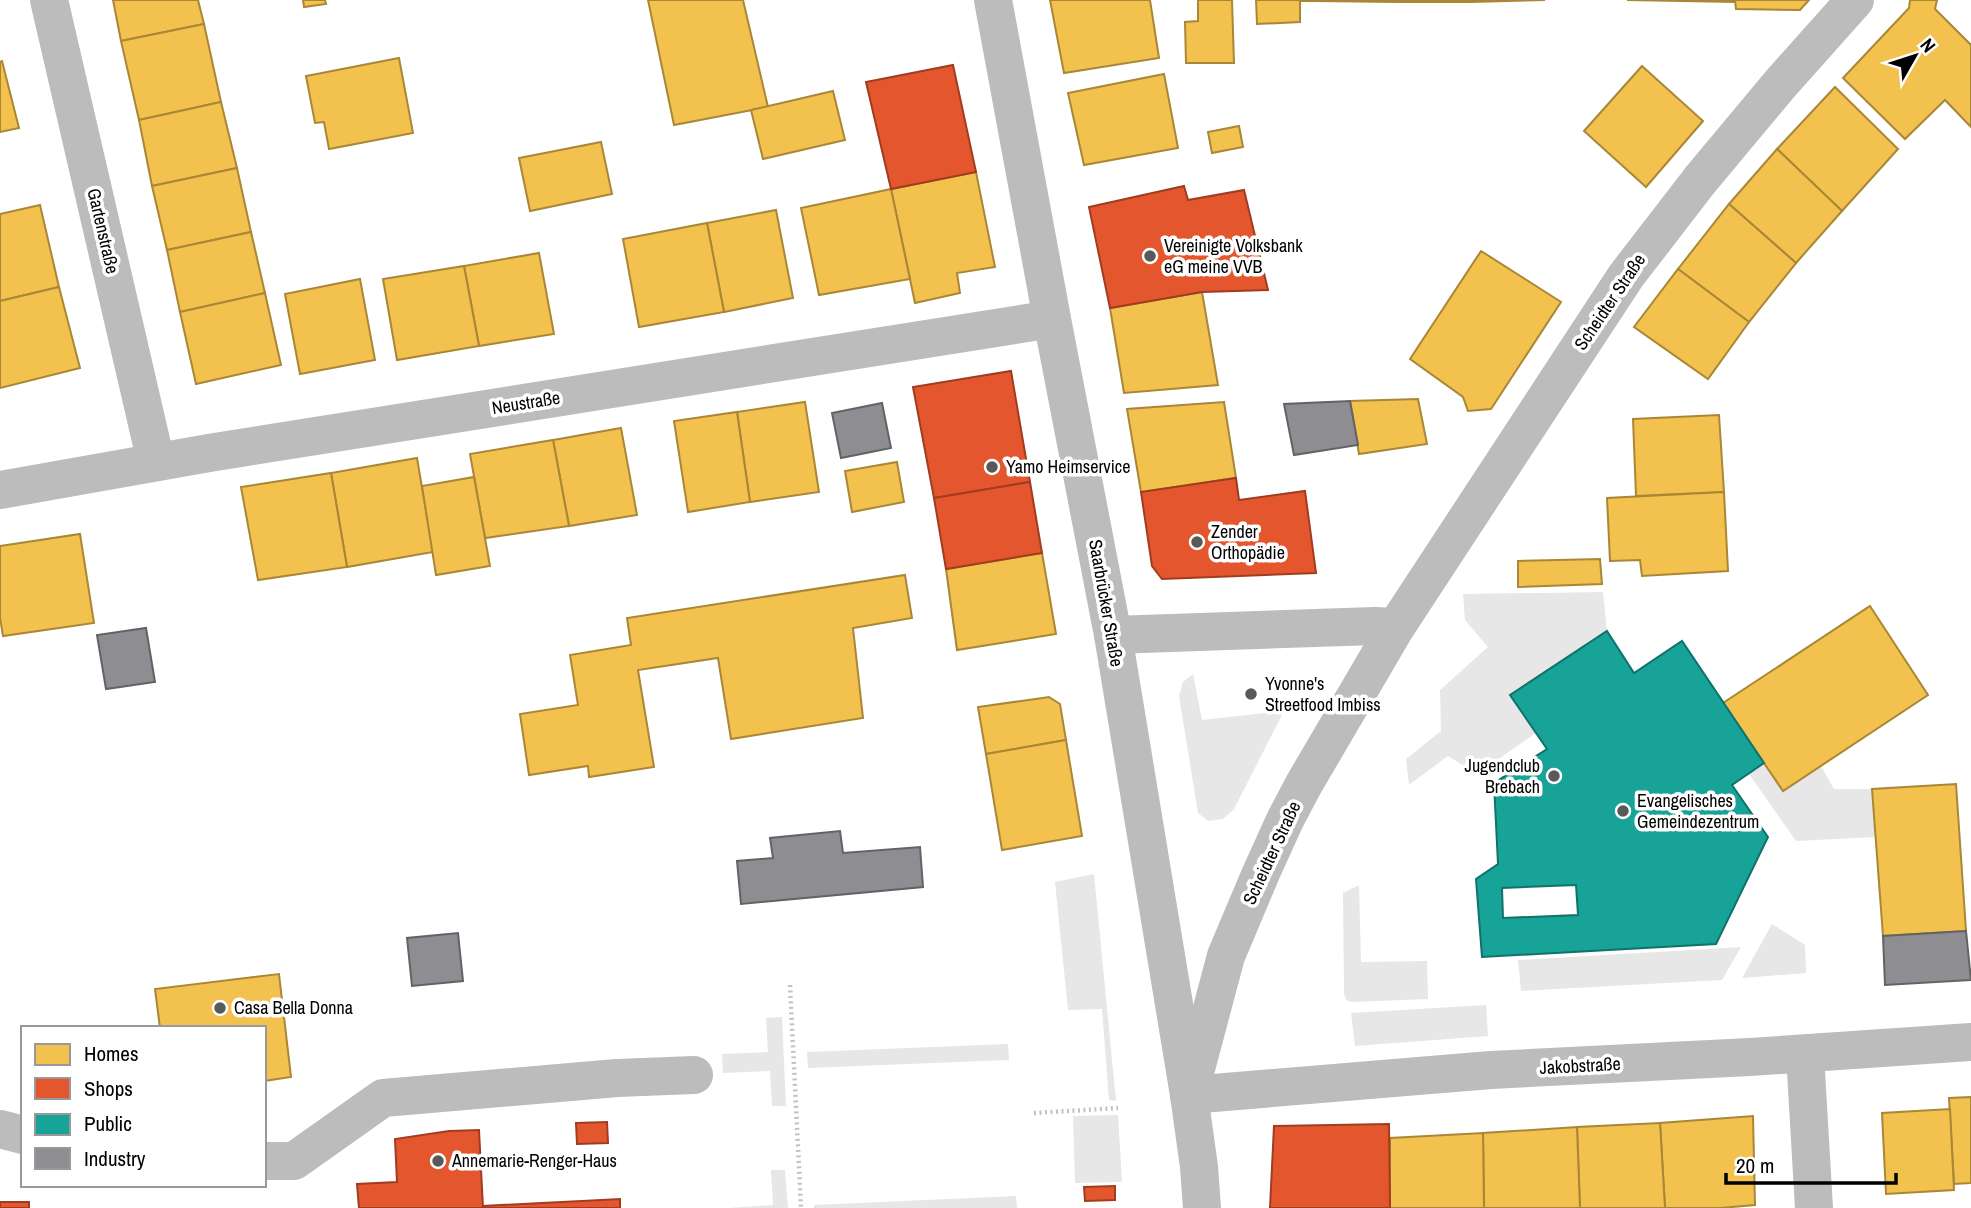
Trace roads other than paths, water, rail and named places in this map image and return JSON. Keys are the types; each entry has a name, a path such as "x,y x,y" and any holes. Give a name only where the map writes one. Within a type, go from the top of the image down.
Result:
{"street":[{"name":"Gartenstraße","path":"50,0 156,462"},
{"name":"Saarbrücker Straße","path":"993,0 1113,635 1189,1095 1202,1208"},
{"name":"Scheidter Straße","path":"1189,1095 1226,956 1261,873 1304,784 1396,627 1626,276 1716,160 1855,0"},
{"name":"Neustraße","path":"0,490 156,462 1052,319"},
{"path":"1113,635 1396,627"},
{"name":"Jakobstraße","path":"1189,1095 1491,1070 1805,1054 1971,1042"},
{"path":"1805,1054 1814,1208"},
{"path":"266,1161 294,1161 383,1098 617,1078 694,1075"},
{"path":"0,1129 21,1134"}],"place":[{"name":"Vereinigte Volksbank eG meine VVB","path":"1150,256"},
{"name":"Yamo Heimservice","path":"992,467"},
{"name":"Zender Orthopädie","path":"1197,542"},
{"name":"Yvonne's Streetfood Imbiss","path":"1251,694"},
{"name":"Jugendclub Brebach","path":"1554,776"},
{"name":"Evangelisches Gemeindezentrum","path":"1623,811"},
{"name":"Casa Bella Donna","path":"220,1008"},
{"name":"Annemarie-Renger-Haus","path":"438,1161"}]}
